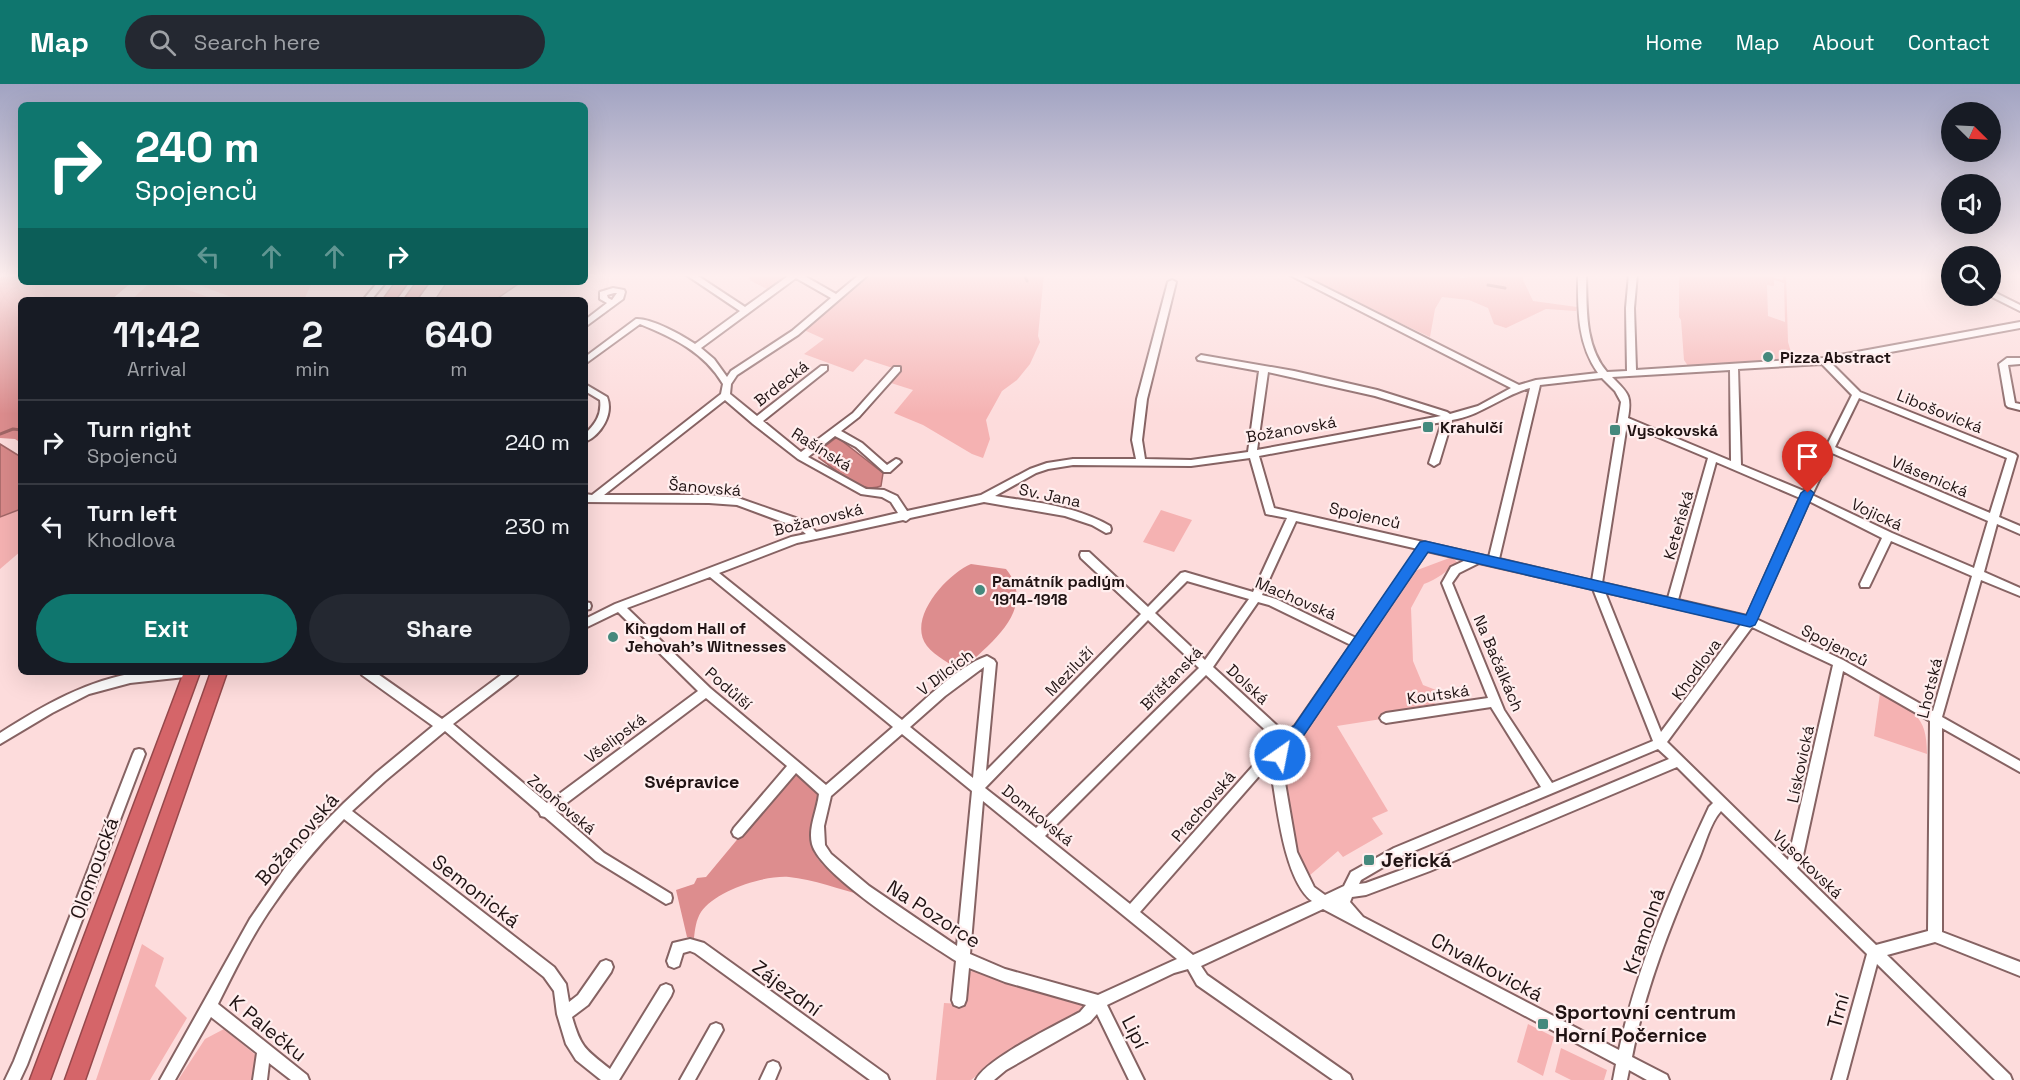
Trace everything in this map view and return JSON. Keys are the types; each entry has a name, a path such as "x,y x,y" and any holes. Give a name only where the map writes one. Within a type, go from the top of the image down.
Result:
{"highway":[{"name":"Olomoucká","path":"40,1080 176,675"},
{"path":"75,1080 218,675"}],"street":[{"path":"696,347 732,320"},
{"path":"590,498 725,394 727,384 734,373 795,333 810,320"},
{"path":"1141,463 1137,440 1142,399 1162,320"},
{"path":"1384,320 1518,388"},
{"name":"Vysokovská","path":"1584,320 1584,334 1600,370 1613,380 1626,402 1597,586 1660,743 2005,1080"},
{"path":"1630,320 1632,374"},
{"path":"588,359 639,321 696,347 719,368 727,384"},
{"name":"Božanovská","path":"588,622 619,607 795,540 984,498 1033,471 1047,466 1072,462 1191,463 1253,455 1448,418 1481,408 1518,388 1536,383 1606,375 1824,361 2020,325"},
{"path":"1201,358 1377,393 1444,414 1448,418 1434,463"},
{"path":"1824,361 1857,394"},
{"path":"2020,361 2007,361 2003,364 2012,405 2020,407"},
{"path":"1734,367 1736,466"},
{"name":"Brdecká","path":"756,422 824,368"},
{"path":"801,457 856,415 897,369"},
{"name":"Spojenců","path":"1264,370 1253,455 1270,511 1750,621 1839,663 2020,767"},
{"path":"2007,381 2020,384"},
{"path":"1493,561 1536,383"},
{"path":"588,389 604,399 606,405 602,421 588,436"},
{"name":"Rašínská","path":"725,394 801,457 864,492 884,494 894,499 906,517"},
{"name":"Khodlova","path":"1660,743 1750,621 1806,496 1857,394"},
{"name":"Libošovická","path":"1857,394 2012,456"},
{"name":"Vojická","path":"1623,419 1806,496 1888,536 2020,592"},
{"path":"836,432 859,445 887,470 896,462"},
{"name":"Vlásenická","path":"1829,448 2020,530"},
{"name":"Keteňská","path":"1672,602 1713,456"},
{"name":"Lhotská","path":"1935,936 1936,719 2012,456"},
{"name":"Šanovská","path":"590,498 709,499 738,502 803,525 814,536"},
{"name":"Sv. Jana","path":"984,498 1029,505 1096,521 1106,529"},
{"name":"Bříšťanská","path":"1036,836 1206,668 1256,597 1293,516"},
{"path":"1865,584 1888,536"},
{"name":"Prachovská","path":"1131,913 1284,740 1299,730 1425,546"},
{"name":"Dolská","path":"1085,555 1284,740"},
{"name":"Na Bačálkách","path":"1479,558 1455,570 1447,582 1495,702 1549,789"},
{"name":"Domkovská","path":"711,572 1191,962 1202,980 1345,1080"},
{"name":"Machovská","path":"1185,576 1256,597 1358,644"},
{"name":"Meziluží","path":"977,788 1185,576"},
{"name":"Podůlší","path":"619,607 706,691 821,787 825,793"},
{"name":"V Dílcích","path":"825,793 941,693 979,664 987,661 990,663 977,788"},
{"name":"Lískovická","path":"1790,869 1796,860 1839,663"},
{"path":"0,739 59,703 91,688 130,678 158,675"},
{"name":"Zdoňovská","path":"370,675 451,729 544,812 600,857 666,898"},
{"name":"Božanovská","path":"167,1080 268,901 311,847 344,812 444,726 509,675"},
{"name":"Všelipská","path":"544,812 706,691"},
{"name":"Koutská","path":"1386,718 1495,702"},
{"path":"1284,740 1277,771 1291,852 1309,891 1325,903 1358,921"},
{"path":"1358,921 1347,911 1343,902 1356,876 1398,852 1660,743"},
{"path":"12,1080 20,1065 139,754"},
{"path":"983,1080 1001,1065 1085,1017 1098,1002 1172,967 1201,960 1347,891 1366,889 1425,867 1678,761"},
{"path":"738,832 795,765"},
{"path":"959,1000 977,788"},
{"name":"Na Pozorce","path":"825,793 816,826 819,848 834,868 863,890 976,964 1098,1002"},
{"name":"Kramolná","path":"1620,1080 1624,1060 1674,900 1713,811 1721,802"},
{"name":"Semonická","path":"344,812 549,972 561,989 564,1014 573,1044 581,1056 612,1080 666,991"},
{"name":"Chvalkovická","path":"1358,921 1662,1080"},
{"path":"1874,952 1935,936 2020,969"},
{"name":"Zájezdní","path":"674,961 678,948 696,946 882,1080"},
{"name":"Trní","path":"1839,1080 1874,952"},
{"path":"564,1014 583,1000 606,967"},
{"name":"Lipí","path":"1098,1002 1137,1080"},
{"name":"K Palečku","path":"209,1006 302,1080"},
{"path":"687,1080 716,1030"},
{"path":"260,1080 264,1051"}],"shaded area":[{"path":"0,320 18,320 18,441 0,438"},
{"path":"815,320 1040,320 1038,336 1040,342 1030,364 1017,380 1002,391 986,420 990,439 983,458 923,425 894,413 913,390 891,383 899,370 865,359 853,372 804,354 824,339 804,330"},
{"path":"1395,320 1433,320 1430,337"},
{"path":"1493,320 1522,320 1506,328 1494,324"},
{"path":"1681,320 1787,320 1788,342 1793,359 1688,366 1684,360"},
{"path":"837,437 883,473 881,486 873,488 857,484 819,458 819,451"},
{"path":"0,444 18,455 18,510 0,517"},
{"path":"18,510 18,554 0,569 0,517"},
{"path":"1161,510 1192,520 1174,552 1143,542"},
{"path":"1452,557 1458,563 1424,584 1411,608 1413,661 1423,685 1436,690 1440,698 1426,712 1337,726 1388,811 1372,818 1383,834 1343,857 1338,851 1309,876 1294,853 1283,768 1289,746 1300,738 1358,648 1412,572"},
{"path":"971,564 1006,569 1015,584 1017,599 1006,626 961,671 930,650 922,635 922,623 925,611 941,587 961,569"},
{"path":"1880,693 1909,710 1921,722 1927,754 1874,736"},
{"path":"795,770 815,785 820,793 819,808 812,834 813,850 822,864 865,896 798,878 767,879 741,886 717,897 701,912 694,938 687,937 676,890 694,884 697,878 706,877"},
{"path":"142,944 164,958 155,986 187,1018 150,1080 96,1080"},
{"path":"974,970 1083,1003 1084,1006 1081,1013 1000,1057 971,1080 936,1080 944,1003 961,1004 966,974"},
{"path":"1528,1024 1554,1037 1543,1076 1517,1062"},
{"path":"224,1029 258,1057 254,1080 178,1080 205,1039"},
{"path":"1561,1048 1607,1070 1604,1080 1571,1080 1555,1072"}],"waterway":[{"path":"0,434 18,430"}],"place":[{"name":"Pizza Abstract","path":"1768,357"},
{"name":"Krahulčí","path":"1428,427"},
{"name":"Vysokovská","path":"1615,430"},
{"name":"Památník padlým 1914-1918","path":"980,590"},
{"name":"Kingdom Hall of Jehovah's Witnesses","path":"613,637"},
{"name":"Jeřická","path":"1369,860"},
{"name":"Sportovní centrum Horní Počernice","path":"1543,1024"}],"district":[{"name":"Svépravice","path":"692,782"}],"route":[{"path":"1280,755 1284,740 1299,730 1425,546 1750,621 1808,493"}]}
